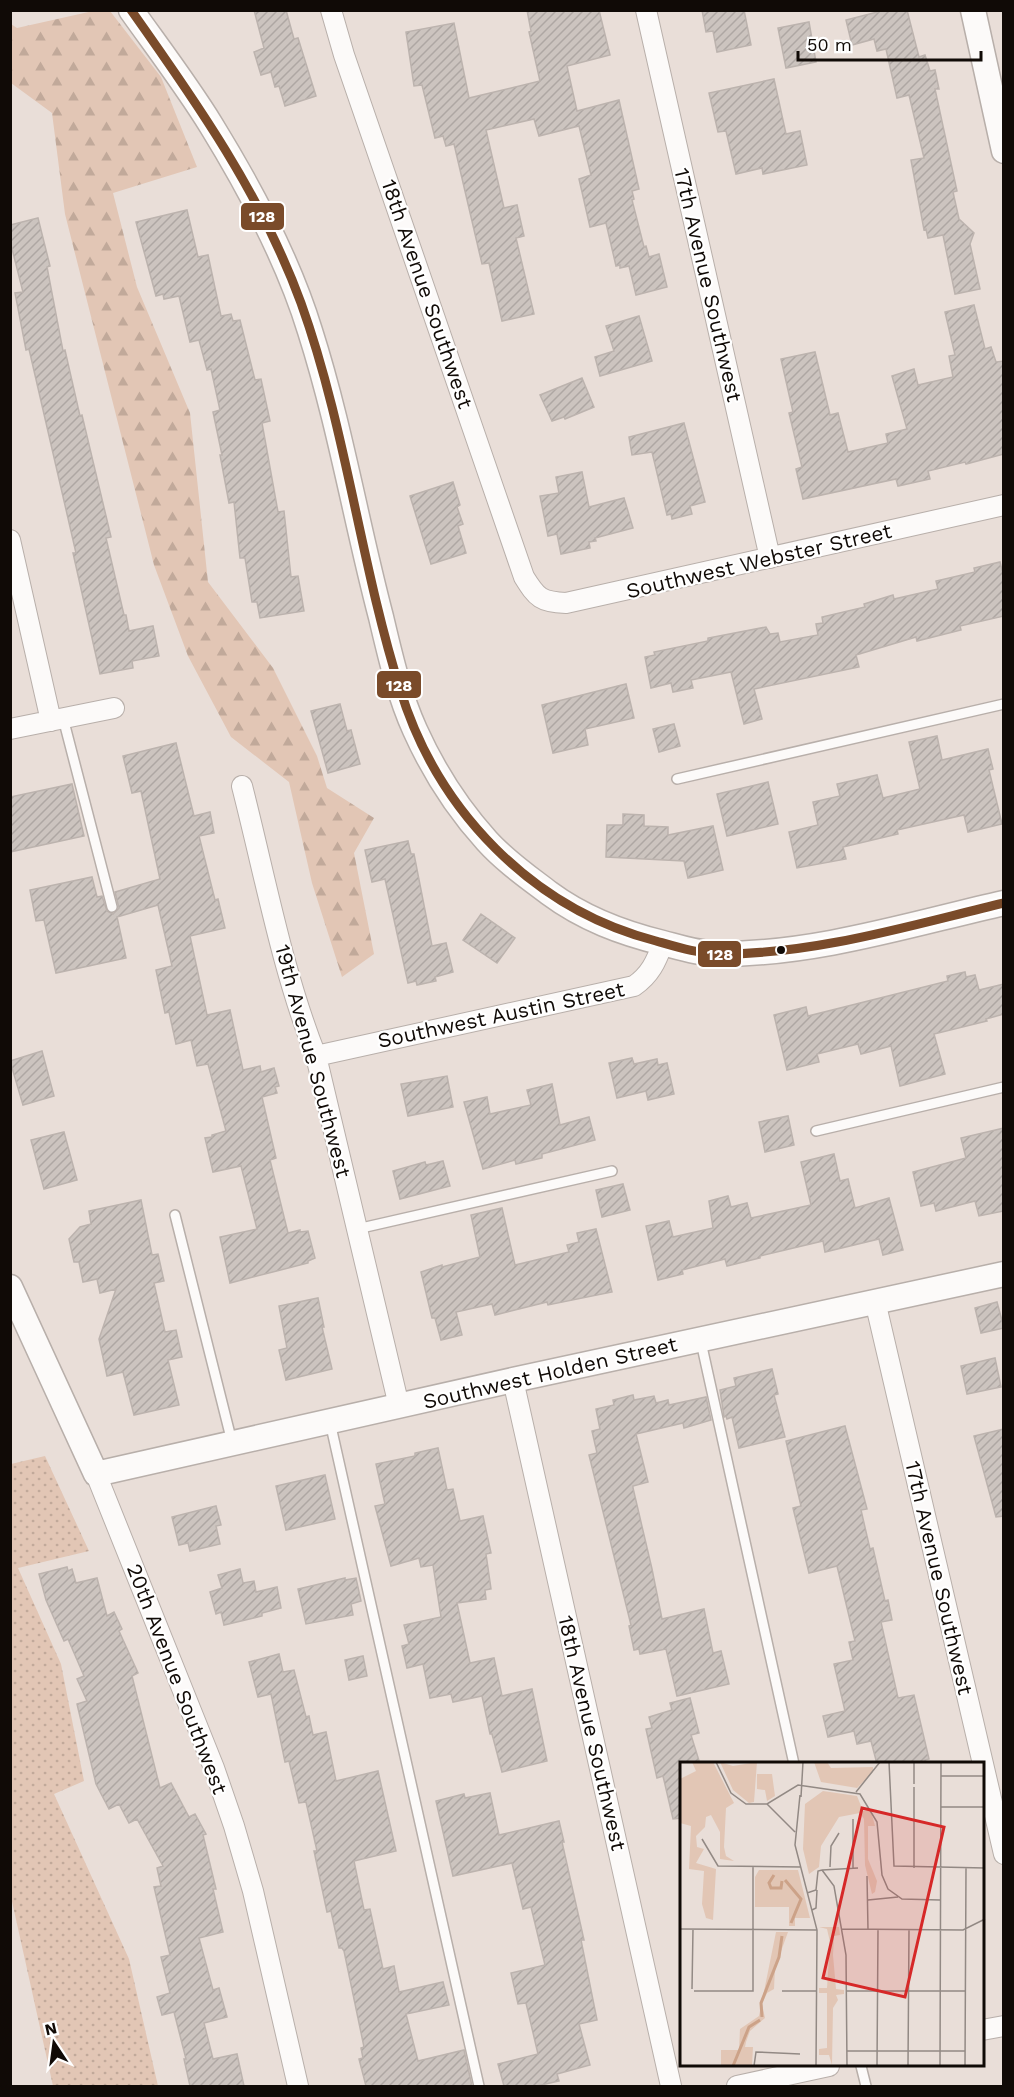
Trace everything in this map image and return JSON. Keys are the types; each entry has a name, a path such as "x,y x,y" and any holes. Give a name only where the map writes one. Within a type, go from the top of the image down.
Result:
{"street":[{"path":"131,10 211,124 274,238 310,329 342,447 364,556 400,691 414,729 432,761 463,812 490,845 520,872 586,917 626,933 688,950 717,954 770,952 840,941 1004,903"},
{"name":"18th Avenue Southwest","path":"331,10 344,55 524,577"},
{"name":"17th Avenue Southwest","path":"646,10 770,558"},
{"path":"973,10 1004,151"},
{"name":"Southwest Webster Street","path":"524,577 536,595 548,602 567,603 1004,506"},
{"path":"10,540 57,720"},
{"path":"10,729 114,708"},
{"name":"19th Avenue Southwest","path":"242,786 291,984 316,1056 399,1407"},
{"name":"Southwest Austin Street","path":"316,1056 634,986 645,978 656,964 663,943"},
{"name":"Southwest Holden Street","path":"96,1474 513,1380 1004,1274"},
{"name":"20th Avenue Southwest","path":"10,1287 96,1474 214,1768 253,1891 298,2086"},
{"name":"17th Avenue Southwest","path":"875,1301 983,1762"},
{"name":"18th Avenue Southwest","path":"513,1380 671,2086"},
{"name":"17th Avenue Southwest","path":"984,1768 1004,1854"},
{"path":"984,2030 1004,2026"},
{"path":"736,2086 824,2067"}],"lane":[{"path":"677,779 1004,704"},
{"path":"57,720 112,907"},
{"path":"816,1131 1004,1087"},
{"path":"357,1229 612,1171"},
{"path":"175,1215 233,1444"},
{"path":"700,1339 794,1762"},
{"path":"330,1422 479,2086"},
{"path":"861,2067 866,2086"}],"green space":[{"path":"93,11 110,11 161,77 197,167 113,193 137,287 190,413 208,582 273,668 317,756 327,788 374,818 354,853 374,954 342,977 312,883 289,782 231,737 188,656 154,565 65,214 52,113 11,83 11,24 17,28"},
{"path":"45,1456 89,1551 18,1568 61,1664 84,1781 54,1794 129,1959 158,2086 53,2086 11,1897 11,1464"}],"building":[{"path":"254,10 286,10 294,39 298,38 316,96 285,106 279,86 275,87 271,72 261,75 254,52 264,48"},
{"path":"527,10 599,10 610,55 567,66 577,111 619,100 639,189 632,191 634,199 632,200 644,247 646,246 649,257 659,254 667,287 636,295 629,266 620,268 620,265 616,266 606,223 590,227 579,179 591,175 579,126 539,136 534,119 486,130 504,208 517,205 524,236 516,238 534,314 502,321 489,263 482,264 454,144 446,146 443,136 435,138 422,85 414,86 406,32 454,23 469,98 540,81 529,32 531,31"},
{"path":"702,10 744,10 751,45 717,52 713,31 706,32"},
{"path":"885,10 907,10 919,57 925,55 930,71 935,70 939,89 935,89 957,191 953,192 959,219 974,233 970,244 980,289 955,294 943,235 928,238 926,229 924,230 911,160 924,158 909,95 897,98 886,49 877,51 874,39 852,45 846,20"},
{"path":"809,22 816,62 786,68 778,28"},
{"path":"774,79 786,134 800,131 807,165 763,174 762,168 736,174 726,131 718,132 709,93"},
{"path":"187,210 198,257 208,255 221,316 231,314 233,321 240,320 255,380 261,379 270,421 262,423 278,512 284,511 291,577 298,576 304,611 260,618 257,602 252,602 245,558 240,558 234,502 229,503 220,455 222,455 213,412 220,410 211,369 207,370 199,340 190,342 179,296 164,299 163,294 156,296 136,222"},
{"path":"38,218 50,266 47,267 63,351 65,350 80,416 82,415 111,537 106,538 124,615 126,615 129,631 153,626 159,656 132,661 133,668 100,674 73,553 76,553 29,349 26,350 15,293 23,292 10,241 10,225"},
{"path":"974,305 985,349 991,347 996,362 1004,361 1004,454 928,471 930,479 898,486 896,479 803,499 796,469 802,467 789,413 793,412 781,359 815,352 830,415 838,413 848,452 888,443 886,434 907,429 892,376 914,369 918,385 953,377 949,356 955,355 945,312"},
{"path":"639,316 652,361 600,376 595,357 614,351 606,326"},
{"path":"582,378 594,407 565,419 564,417 552,421 540,395"},
{"path":"684,423 705,502 690,506 692,514 672,519 671,514 667,515 652,452 632,455 629,437"},
{"path":"582,472 589,507 624,498 633,528 595,538 596,541 589,542 590,548 561,554 557,534 548,536 540,496 559,493 556,477"},
{"path":"453,482 460,505 457,507 463,524 458,526 466,553 431,564 410,496"},
{"path":"1000,562 1004,578 1004,616 960,626 961,630 917,641 916,637 856,655 859,667 754,689 762,719 744,724 731,672 691,680 693,688 673,692 671,683 651,688 645,657 655,655 654,652 708,641 708,638 766,627 770,634 778,633 780,642 818,635 816,624 823,623 822,617 865,607 864,604 893,595 894,599 938,589 936,581 975,572 974,568"},
{"path":"626,684 634,718 585,729 588,745 553,753 542,705"},
{"path":"340,704 347,731 351,730 360,764 328,773 311,711"},
{"path":"674,724 680,746 659,752 653,729"},
{"path":"937,736 942,760 988,749 993,769 989,770 1002,824 968,832 964,815 897,830 898,834 843,847 846,859 797,868 789,832 818,825 813,802 840,796 837,784 877,775 883,798 920,789 909,742"},
{"path":"176,743 194,816 210,812 214,833 199,836 215,900 218,899 225,928 190,936 207,1015 230,1010 243,1070 260,1066 261,1072 274,1068 279,1086 275,1087 277,1093 262,1097 276,1158 270,1160 288,1233 308,1231 315,1258 308,1263 230,1283 220,1237 257,1229 241,1166 213,1172 205,1138 226,1131 208,1064 197,1066 191,1040 176,1044 169,1012 165,1013 156,970 172,966 158,905 117,917 126,958 56,973 44,920 36,921 30,890 92,877 97,897 102,896 107,911 113,914 119,908 115,892 160,879 141,791 132,793 123,756"},
{"path":"768,782 778,824 727,836 717,794"},
{"path":"72,784 84,836 10,852 10,797"},
{"path":"623,814 644,815 644,826 668,827 668,835 713,826 723,870 688,878 684,861 606,857 607,825 623,825"},
{"path":"408,841 411,854 414,854 432,946 446,943 453,972 435,977 436,981 417,985 416,981 408,983 385,879 372,882 365,850"},
{"path":"481,914 515,938 497,963 463,940"},
{"path":"965,972 966,977 975,975 979,990 1004,984 1004,1014 986,1019 987,1021 934,1034 945,1074 900,1086 891,1046 861,1054 858,1044 817,1054 819,1062 787,1070 774,1015 806,1007 808,1016 948,981 947,976"},
{"path":"42,1051 54,1096 23,1105 10,1061"},
{"path":"632,1058 634,1064 657,1059 658,1065 667,1063 674,1094 648,1100 646,1091 617,1098 609,1063"},
{"path":"447,1076 453,1107 408,1116 401,1084"},
{"path":"552,1084 560,1125 589,1117 595,1140 542,1154 542,1158 516,1164 515,1160 483,1169 464,1102 487,1097 490,1114 531,1105 527,1090"},
{"path":"788,1116 794,1145 765,1152 759,1122"},
{"path":"1004,1128 1004,1211 979,1216 975,1201 936,1211 934,1203 921,1206 913,1172 966,1158 961,1138"},
{"path":"64,1132 77,1180 44,1189 31,1140"},
{"path":"834,1154 840,1181 848,1179 855,1208 889,1198 903,1250 883,1255 879,1239 825,1252 823,1241 727,1266 725,1259 682,1270 683,1274 658,1280 646,1226 669,1221 673,1237 713,1228 709,1201 728,1196 731,1207 747,1203 751,1218 811,1205 801,1162"},
{"path":"443,1161 450,1186 400,1199 393,1171 425,1162 426,1165"},
{"path":"623,1184 630,1210 602,1217 596,1190"},
{"path":"141,1200 152,1255 158,1254 164,1281 154,1283 165,1332 176,1330 182,1357 168,1360 179,1405 134,1415 123,1372 107,1376 99,1339 116,1289 100,1293 97,1279 83,1282 79,1262 74,1262 69,1239 80,1227 91,1224 89,1211"},
{"path":"502,1208 515,1265 569,1252 567,1245 579,1242 577,1233 596,1229 612,1292 548,1305 547,1302 495,1315 492,1304 456,1312 462,1335 441,1340 435,1318 432,1318 421,1272 480,1257 471,1215"},
{"path":"318,1298 332,1369 286,1380 279,1350 287,1348 279,1306"},
{"path":"997,1302 1004,1328 981,1333 975,1308"},
{"path":"995,1358 1001,1387 967,1394 961,1366"},
{"path":"772,1369 778,1394 774,1395 785,1437 739,1448 732,1417 727,1419 726,1416 724,1417 720,1390 736,1386 734,1378"},
{"path":"633,1395 634,1400 654,1396 656,1403 668,1400 669,1405 706,1397 711,1420 684,1428 683,1423 636,1434 648,1482 633,1486 633,1488 662,1619 704,1609 713,1653 721,1651 729,1684 677,1696 666,1649 640,1654 639,1649 634,1650 629,1626 631,1625 589,1455 597,1453 592,1431 600,1429 596,1409 614,1405 613,1400"},
{"path":"845,1426 867,1509 861,1510 870,1549 873,1548 885,1601 888,1600 892,1620 881,1622 898,1698 914,1695 929,1759 925,1760 926,1762 876,1762 871,1741 857,1744 854,1731 828,1737 823,1716 845,1711 834,1664 853,1660 849,1642 855,1641 837,1566 809,1573 793,1508 801,1506 786,1441"},
{"path":"1004,1429 1004,1516 996,1517 974,1436"},
{"path":"438,1448 447,1490 453,1489 460,1521 483,1516 491,1553 486,1554 491,1589 485,1590 486,1599 457,1603 470,1663 494,1658 502,1696 532,1689 547,1761 502,1772 492,1734 490,1734 482,1696 453,1702 451,1694 430,1698 423,1664 407,1668 402,1646 409,1644 404,1625 441,1617 433,1565 421,1567 419,1558 391,1566 375,1506 385,1504 376,1464 415,1456 415,1453"},
{"path":"325,1475 335,1519 286,1530 276,1486"},
{"path":"216,1506 221,1525 216,1526 220,1544 190,1551 188,1543 179,1545 172,1517"},
{"path":"67,1567 68,1571 72,1569 76,1583 97,1578 107,1616 114,1612 122,1629 119,1631 138,1673 132,1676 160,1788 171,1783 189,1817 195,1814 206,1834 203,1835 216,1889 213,1889 223,1932 199,1938 213,1990 219,1988 227,2017 204,2023 213,2059 237,2054 244,2086 190,2086 174,2012 162,2015 157,1997 170,1993 161,1957 170,1955 154,1887 161,1886 157,1868 163,1866 137,1819 129,1823 119,1804 109,1809 96,1784 77,1704 87,1701 77,1679 84,1676 68,1639 64,1641 46,1600 39,1574"},
{"path":"240,1569 243,1583 254,1581 256,1592 277,1587 281,1608 262,1613 262,1616 224,1625 221,1612 216,1614 210,1592 222,1588 218,1575"},
{"path":"345,1578 345,1580 356,1578 361,1601 351,1604 353,1615 306,1624 298,1589"},
{"path":"279,1654 283,1672 294,1670 313,1735 326,1732 336,1781 378,1771 396,1851 354,1861 364,1910 370,1909 383,1969 394,1966 399,1992 443,1982 449,2005 406,2014 418,2061 464,2050 472,2086 366,2086 359,2059 363,2058 361,2048 364,2047 344,1951 339,1948 331,1911 327,1912 306,1802 299,1803 289,1761 285,1762 271,1694 258,1697 249,1662"},
{"path":"363,1656 367,1676 349,1680 345,1660"},
{"path":"690,1698 699,1733 691,1735 699,1762 680,1762 680,1818 673,1819 663,1776 657,1778 646,1729 652,1728 649,1717 672,1710 670,1703"},
{"path":"490,1793 499,1835 559,1821 584,1940 581,1940 597,2020 579,2024 590,2065 557,2074 559,2081 537,2086 504,2086 498,2064 538,2054 526,2003 518,2004 511,1973 545,1965 531,1907 523,1909 512,1863 453,1876 436,1801 464,1794 465,1798"}],"transit line":[{"name":"128","path":"131,10 204,115 226,151 267,225 285,264 317,350 330,398 374,593 400,689 417,733 438,775 465,813 495,848 530,879 569,905 611,926 688,950 705,953 757,953 828,944 1004,903"}]}
